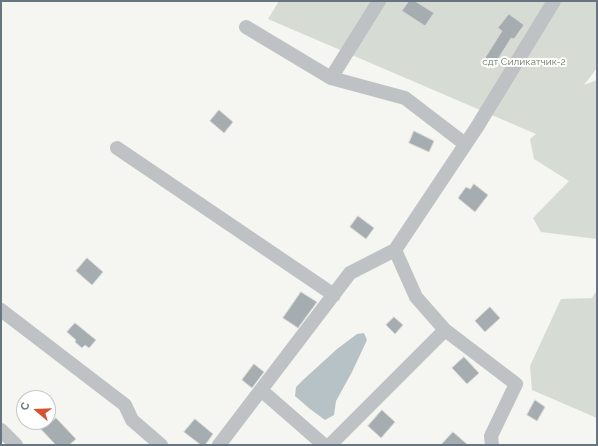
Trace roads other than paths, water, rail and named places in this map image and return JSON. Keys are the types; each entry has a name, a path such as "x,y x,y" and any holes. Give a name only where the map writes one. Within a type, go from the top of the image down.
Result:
{"street":[{"path":"331,78 379,1"},
{"path":"219,445 350,274 395,250 465,144 554,1"},
{"path":"246,27 331,78 405,98 465,144"},
{"path":"117,148 334,295"},
{"path":"395,250 416,297 445,330 516,384 491,436 492,445"},
{"path":"1,310 125,405 132,420 161,445"},
{"path":"330,445 445,330"},
{"path":"261,390 324,445"},
{"path":"1,430 16,445"}],"park label":[{"name":"сдт Силикатчик-2","path":"524,62"}]}
